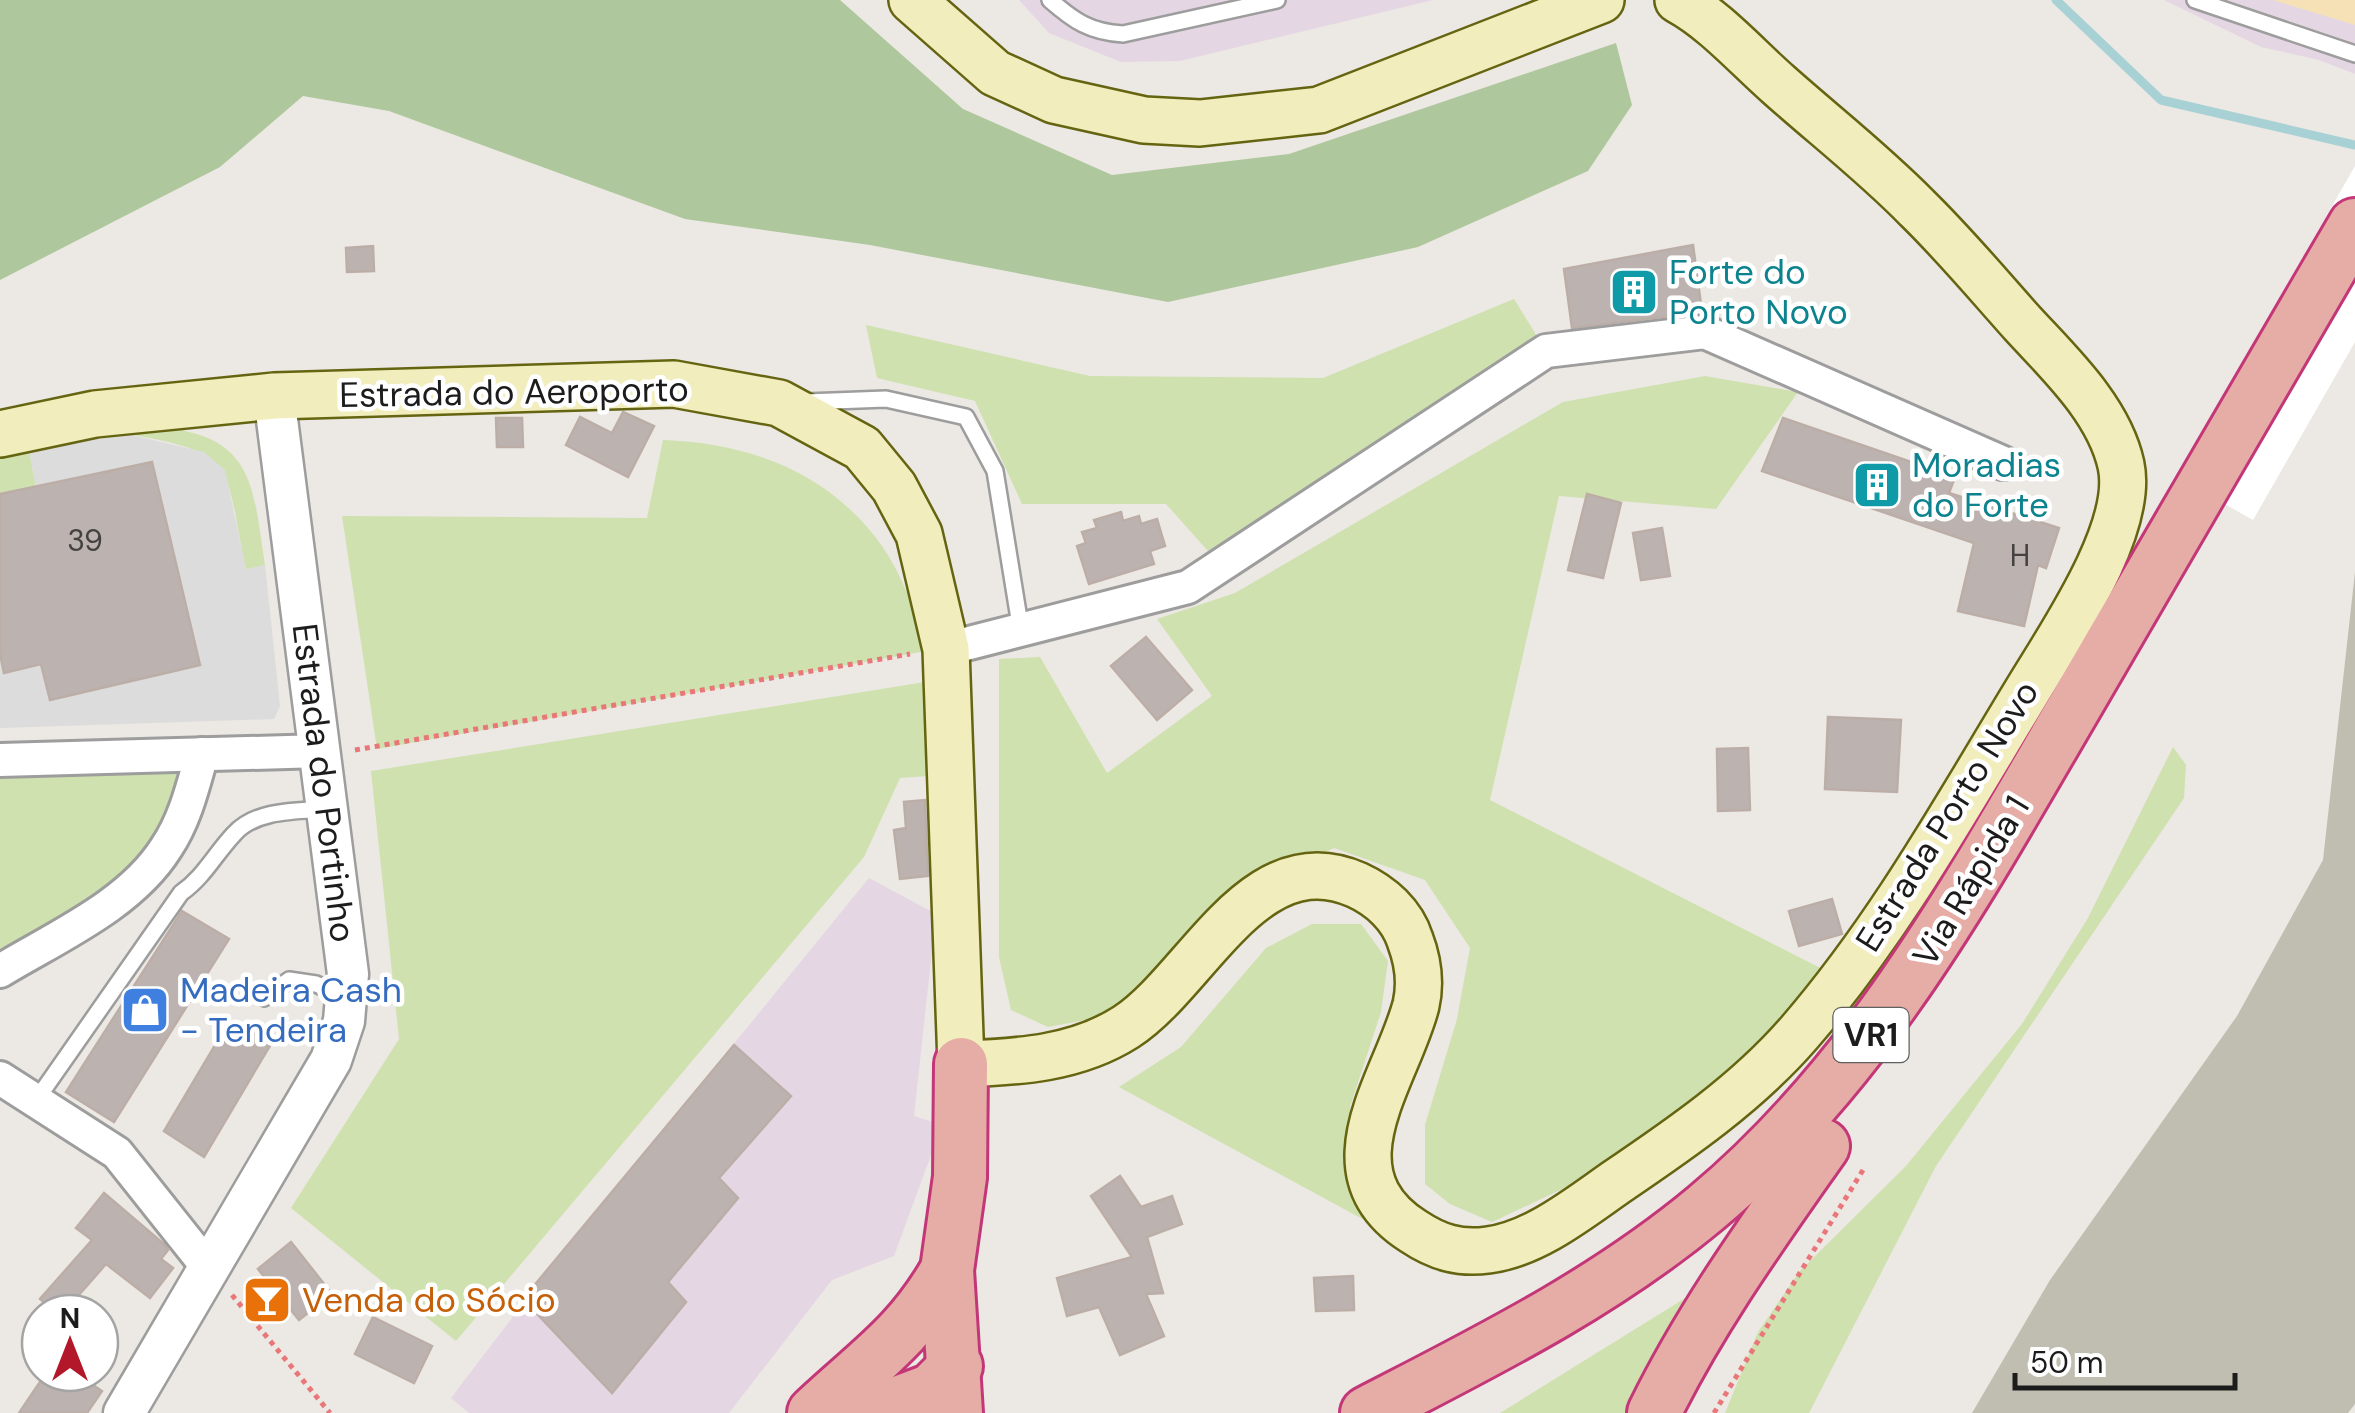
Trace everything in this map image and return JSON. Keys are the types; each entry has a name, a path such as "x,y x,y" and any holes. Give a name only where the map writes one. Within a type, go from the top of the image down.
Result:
{"highway":[{"name":"Via Rápida 1","path":"1446,1413 1540,1365 1645,1300 1843,1158 1896,1061 1964,963 2216,499 2355,225"},
{"name":"Via Rápida 1","path":"1366,1413 1514,1338 1624,1270 1708,1206 1798,1121 1867,1040 1936,944 2216,499 2355,294"},
{"path":"960,1064 960,1178 947,1270 967,1390"},
{"path":"1654,1413 1688,1343 1728,1279 1843,1158"},
{"path":"960,1178 976,1271 967,1390"},
{"path":"869,1391 947,1270"},
{"path":"814,1413 869,1391 919,1360 967,1390"}],"main road":[{"path":"912,0 994,73 1054,100 1144,120 1200,123 1319,110 1601,0"},
{"name":"Estrada Porto Novo","path":"960,1064 1030,1061 1086,1046 1123,1029 1159,1001 1247,904 1270,888 1297,879 1350,881 1395,912 1408,934 1418,966 1416,1008 1368,1133 1374,1181 1384,1203 1405,1226 1441,1248 1495,1250 1544,1230 1707,1120 1796,1037 1891,917 2074,613 2110,543 2122,486 2121,463 2076,382 1916,207 1678,0"},
{"name":"Estrada do Aeroporto","path":"0,434 95,414 274,396 674,384 778,404 862,448 894,488 919,534 946,649 960,1064"}],"street":[{"path":"946,649 1188,587 1546,351 1705,332 2003,462"},
{"name":"Estrada do Portinho","path":"124,1413 331,1060 344,1022 348,974 274,396"},
{"path":"0,760 322,750"},
{"path":"0,971 105,907 147,874 185,812 202,754"},
{"path":"0,1078 117,1153 210,1270"}],"lane":[{"path":"1050,0 1077,24 1098,33 1123,34 1278,0"},
{"path":"2195,0 2355,54"},
{"path":"778,404 886,399 966,416 994,471 1020,631"},
{"path":"37,1099 181,893 199,880 236,831 267,815 329,809"},
{"path":"264,998 289,980 300,980 346,998"}],"path":[{"path":"322,750 377,749 946,649"},
{"path":"1714,1413 1843,1158"},
{"path":"210,1270 330,1413"}],"shaded area":[{"path":"1019,0 1433,0 1180,61 1121,62 1049,33"},
{"path":"2164,0 2355,0 2355,74 2319,60 2261,47"},
{"path":"127,434 204,452 225,470 246,569 265,565 280,706 274,719 0,728 0,654 5,673 41,664 50,700 200,665 152,462 36,487 29,451"},
{"path":"2355,572 2355,1404 2348,1413 1972,1413 2050,1280 2237,1016 2323,860"},
{"path":"869,878 936,914 914,1116 942,1125 894,1256 832,1280 729,1413 469,1413 451,1398 534,1289"}],"green space":[{"path":"0,0 840,0 963,109 1112,175 1289,154 1616,43 1632,105 1588,171 1418,247 1168,302 870,245 685,219 389,111 303,96 220,167 0,280"},
{"path":"1514,299 1543,346 1381,453 1208,551 1166,504 1022,504 975,401 877,378 866,325 1090,376 1323,378"},
{"path":"1705,376 1798,392 1716,509 1559,496 1490,800 1836,976 1783,1034 1605,1169 1492,1222 1450,1204 1425,1184 1425,1125 1457,1019 1470,948 1425,880 1334,848 1239,890 1159,983 1102,1017 1048,1027 1011,1010 999,957 999,659 1040,657 1107,773 1212,696 1157,619 1235,593 1563,402"},
{"path":"166,428 218,443 234,456 252,491 265,565 246,570 229,486 209,458 164,441 127,434"},
{"path":"663,440 695,442 757,456 813,481 838,499 890,558 932,650 377,749 342,516 647,518"},
{"path":"29,451 36,487 0,494 0,457"},
{"path":"925,682 928,776 900,778 864,857 456,1341 291,1208 399,1039 371,771"},
{"path":"2173,747 2186,765 2184,798 1936,1166 1809,1413 1725,1413 1758,1332 1800,1271 1906,1166 2022,1024 2088,918"},
{"path":"184,765 161,832 122,877 0,952 0,777"},
{"path":"1312,924 1361,924 1388,961 1381,1012 1350,1107 1368,1222 1119,1087 1181,1047 1266,948"},
{"path":"1708,1284 1635,1413 1500,1413"}],"sand":[{"path":"2273,0 2355,0 2355,25"}],"pier":[{"path":"2355,166 2355,342 2253,520 2177,477"}],"building":[{"name":"Forte do Porto Novo","path":"1693,245 1702,312 1572,328 1564,269"},
{"path":"373,246 374,271 347,272 346,248"},
{"path":"623,412 654,426 628,477 566,445 580,417 612,433"},
{"path":"496,418 522,418 523,447 497,447"},
{"name":"Moradias do Forte","path":"1783,418 1955,477 1949,493 2059,528 2046,568 2038,565 2024,626 1958,611 1974,543 1762,471"},
{"path":"152,462 200,665 50,700 41,664 4,673 0,654 0,494"},
{"path":"1587,494 1621,503 1603,578 1568,570"},
{"path":"1121,512 1123,521 1139,516 1141,524 1157,519 1165,546 1150,551 1154,564 1089,584 1077,546 1086,543 1082,532 1097,528 1094,520"},
{"path":"1662,528 1670,576 1641,580 1633,533"},
{"path":"1146,637 1192,690 1157,720 1111,666"},
{"path":"1828,717 1901,720 1897,792 1825,789"},
{"path":"1748,748 1750,810 1718,811 1717,749"},
{"path":"925,800 928,876 900,879 894,830 906,828 904,802"},
{"path":"1832,899 1842,934 1799,946 1789,911"},
{"path":"182,911 229,939 114,1122 66,1092"},
{"path":"230,1020 271,1044 204,1157 164,1131"},
{"path":"734,1045 791,1096 719,1178 738,1198 668,1282 686,1302 612,1393 523,1299"},
{"path":"1120,1176 1141,1207 1172,1196 1182,1224 1147,1237 1163,1293 1146,1294 1164,1336 1120,1355 1099,1307 1067,1316 1057,1278 1132,1257 1091,1196"},
{"path":"104,1193 164,1244 168,1250 161,1259 173,1268 150,1298 106,1264 81,1293 45,1293 92,1240 76,1228"},
{"path":"291,1242 332,1294 299,1320 258,1269"},
{"path":"1353,1276 1354,1310 1316,1311 1314,1278"},
{"path":"373,1317 432,1346 414,1383 355,1354"},
{"path":"32,1393 101,1393 87,1413 19,1413"}],"waterway":[{"path":"2056,0 2161,100 2355,145"}],"place":[{"name":"Forte do Porto Novo","path":"1634,292"},
{"name":"Moradias do Forte","path":"1877,485"},
{"name":"Madeira Cash - Tendeira","path":"145,1010"},
{"name":"Venda do Sócio","path":"267,1300"}]}
